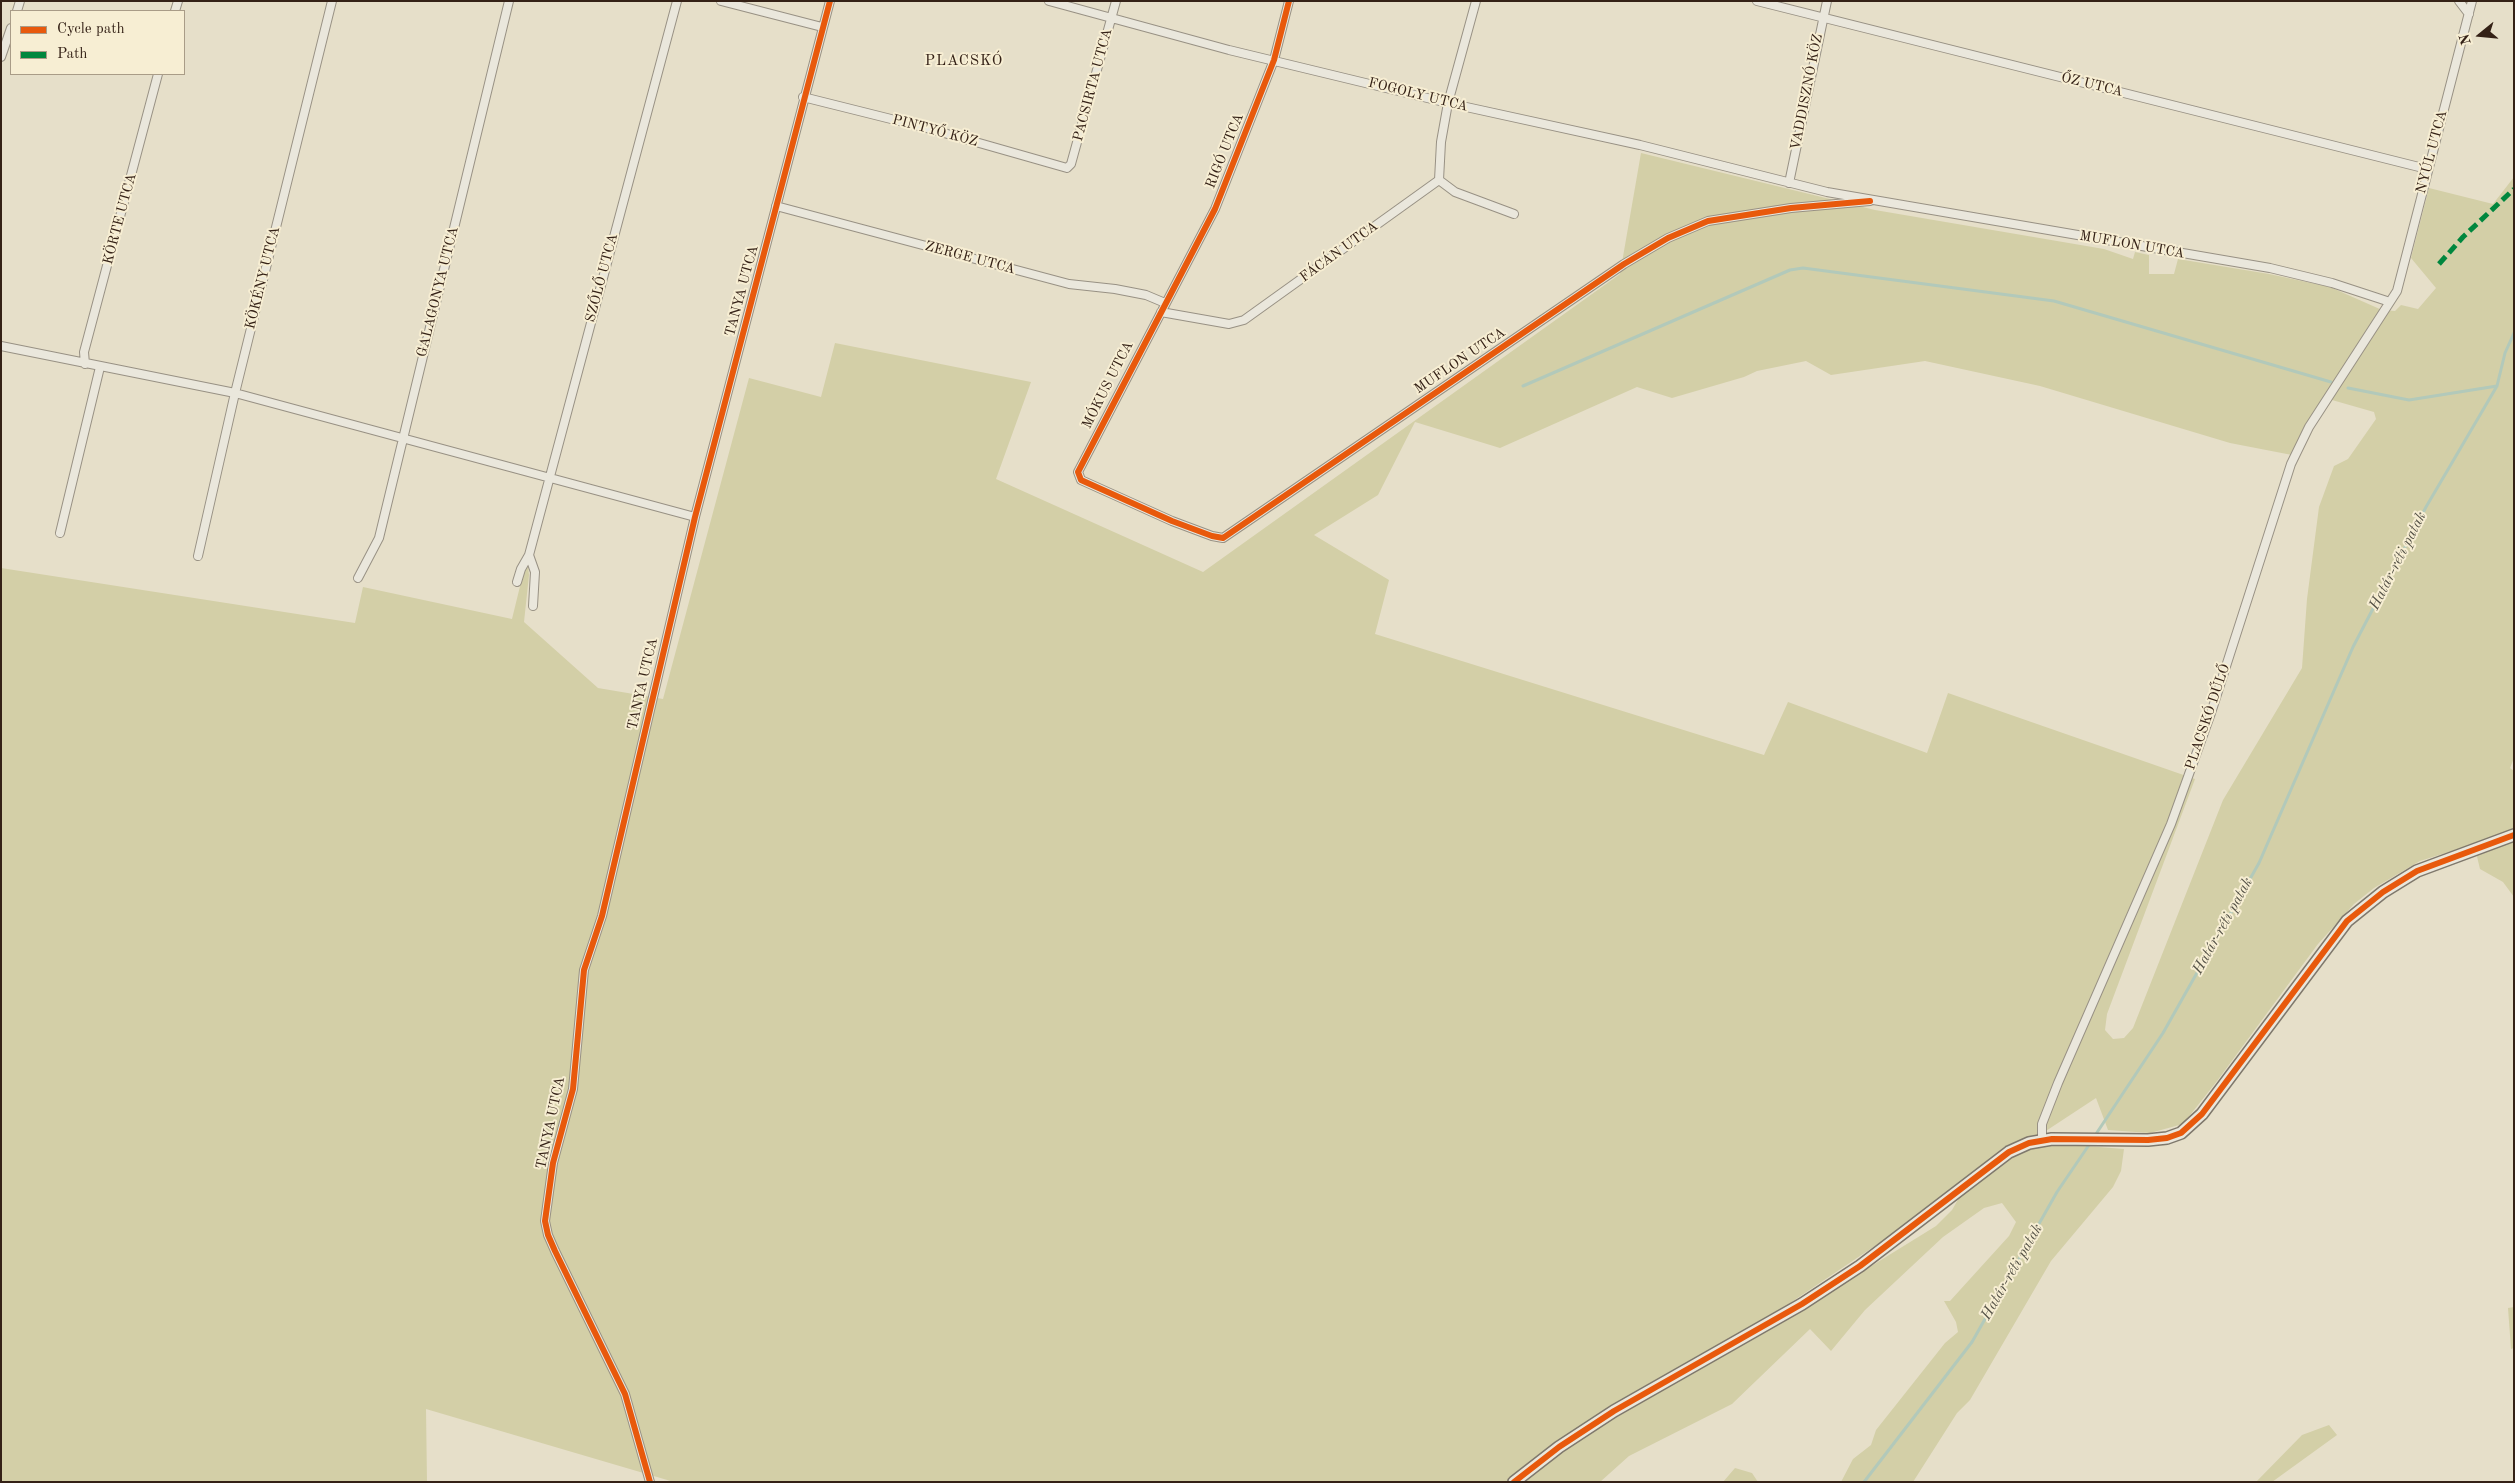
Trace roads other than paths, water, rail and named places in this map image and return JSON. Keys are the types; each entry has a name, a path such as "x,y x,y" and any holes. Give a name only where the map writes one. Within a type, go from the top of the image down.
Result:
{"street":[{"name":"KÖKÉNY UTCA","path":"198,556 235,393 332,1"},
{"name":"GALAGONYA UTCA","path":"358,578 379,538 401,440 509,1"},
{"name":"SZŐLŐ UTCA","path":"517,582 520,569 529,555 548,478 677,1"},
{"path":"721,1 822,27"},
{"name":"TANYA UTCA","path":"650,1482 633,1415 625,1394 555,1251 548,1235 545,1221 553,1163 573,1089 584,970 602,916 695,517 803,97 830,1"},
{"name":"FOGOLY UTCA","path":"1049,1 1229,50 1448,103 1640,145 1789,184"},
{"name":"PACSIRTA UTCA","path":"1067,168 1071,164 1116,1"},
{"name":"RIGÓ UTCA","path":"1165,303 1215,208 1274,60 1289,1"},
{"path":"1476,1 1448,103 1441,142 1439,180 1455,192 1514,214"},
{"name":"ŐZ UTCA","path":"1757,1 2427,169"},
{"name":"VADDISZNÓ KÖZ","path":"1789,184 1822,17 1827,1"},
{"path":"2459,1 2469,14"},
{"name":"NYÚL UTCA","path":"2390,302 2397,291 2427,169 2472,1"},
{"path":"1,57 10,31"},
{"name":"KÖRTE UTCA","path":"85,364 84,352 158,75"},
{"name":"PINTYŐ KÖZ","path":"803,97 1067,168"},
{"name":"FÁCÁN UTCA","path":"1161,312 1229,324 1244,320 1439,180"},
{"name":"MUFLON UTCA","path":"1789,184 1870,200 2270,268 2332,283 2390,302"},
{"name":"MUFLON UTCA","path":"1081,480 1172,521 1212,536 1223,538 1624,264 1668,238 1708,220 1791,208 1870,200"},
{"name":"ZERGE UTCA","path":"776,206 1069,284 1115,288 1146,295 1165,303"},
{"name":"PLACSKÓ DŰLŐ","path":"2042,1141 2042,1124 2058,1083 2171,824 2211,713 2291,464 2310,427 2390,302"},
{"name":"MÓKUS UTCA","path":"1081,480 1078,472 1165,303"},
{"path":"1,346 235,393 401,440 695,517"},
{"path":"60,532 100,367"},
{"name":"SZŐLŐ UTCA","path":"529,555 535,572 533,606"},
{"path":"1514,1482 1559,1447 1614,1411 1802,1304 1860,1266 2008,1152 2042,1141 2066,1138 2148,1140 2167,1138 2181,1133 2202,1114 2347,920 2383,892 2417,871 2514,835"}],"waterway":[{"path":"1523,386 1790,270 1803,268 2054,301 2331,382"},
{"name":"Határ-réti patak","path":"2094,1137 2163,1033 2259,863 2353,647 2426,507 2497,386 2505,353 2514,333"},
{"path":"2348,388 2409,400 2497,386"},
{"name":"Határ-réti patak","path":"1864,1482 1972,1342 2057,1192 2091,1142"}],"district":[{"name":"PLACSKÓ","path":"964,61"}]}
